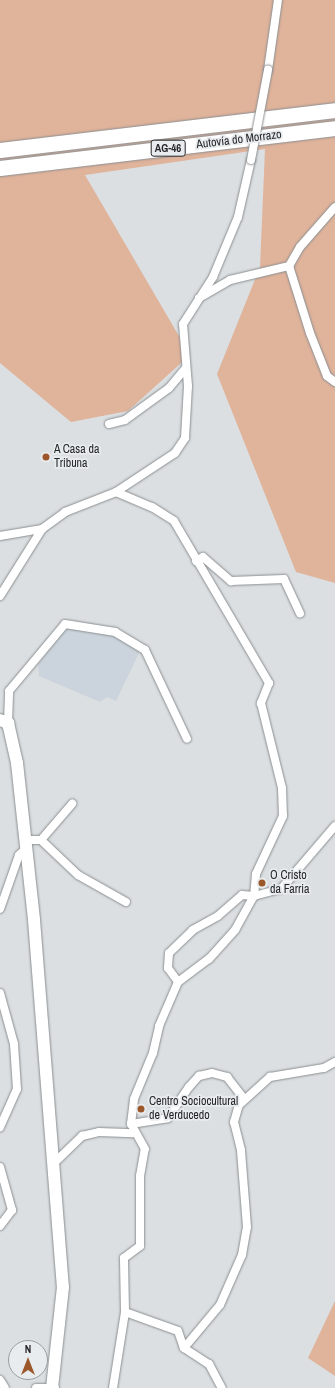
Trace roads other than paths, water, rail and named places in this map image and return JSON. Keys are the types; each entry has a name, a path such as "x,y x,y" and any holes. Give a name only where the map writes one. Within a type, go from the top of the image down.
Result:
{"highway":[{"name":"Autovía do Morrazo","path":"0,150 335,110"},
{"name":"Autovía do Morrazo","path":"0,168 335,128"}],"street":[{"path":"0,596 42,529 65,512 116,492 175,453 185,438 186,368 183,324 213,277 238,217 251,160 268,70 278,0"},
{"path":"199,298 230,280 289,266 300,247 335,207"},
{"path":"289,266 310,333 327,376 335,382"},
{"path":"109,424 126,420 169,388 186,368"},
{"path":"116,492 152,507 174,521 196,561 269,683 261,703 282,788 283,816 258,868 254,896 235,930 209,959 178,982 158,1026 153,1053 134,1099 130,1124 133,1134"},
{"path":"0,536 42,529"},
{"path":"196,561 203,557 231,581 284,579 300,613"},
{"path":"36,1388 53,1388 63,1286 51,1165 26,844 17,763 4,722 9,691 65,624 115,632 145,650 187,739"},
{"path":"0,908 19,855 26,844 41,840 72,804"},
{"path":"178,982 168,968 169,953 236,898 242,895 254,896 281,889 335,826"},
{"path":"41,840 78,875 126,902"},
{"path":"0,993 14,1044 17,1089 0,1127"},
{"path":"184,1348 220,1305 242,1255 247,1227 246,1193 234,1122 244,1099 270,1077 293,1070 324,1068 335,1062"},
{"path":"130,1124 168,1118 189,1087 200,1076 212,1073 227,1077 244,1099"},
{"path":"51,1165 82,1136 98,1132 133,1134 141,1139 145,1149 140,1176 140,1246 124,1258 125,1312 113,1388"},
{"path":"0,1167 12,1210 0,1226"},
{"path":"125,1312 178,1330 184,1348 209,1364 222,1388"},
{"path":"0,1380 5,1388"}],"place":[{"name":"A Casa da Tribuna","path":"46,457"},
{"name":"O Cristo da Farria","path":"262,883"},
{"name":"Centro Sociocultural de Verducedo","path":"141,1109"}]}
